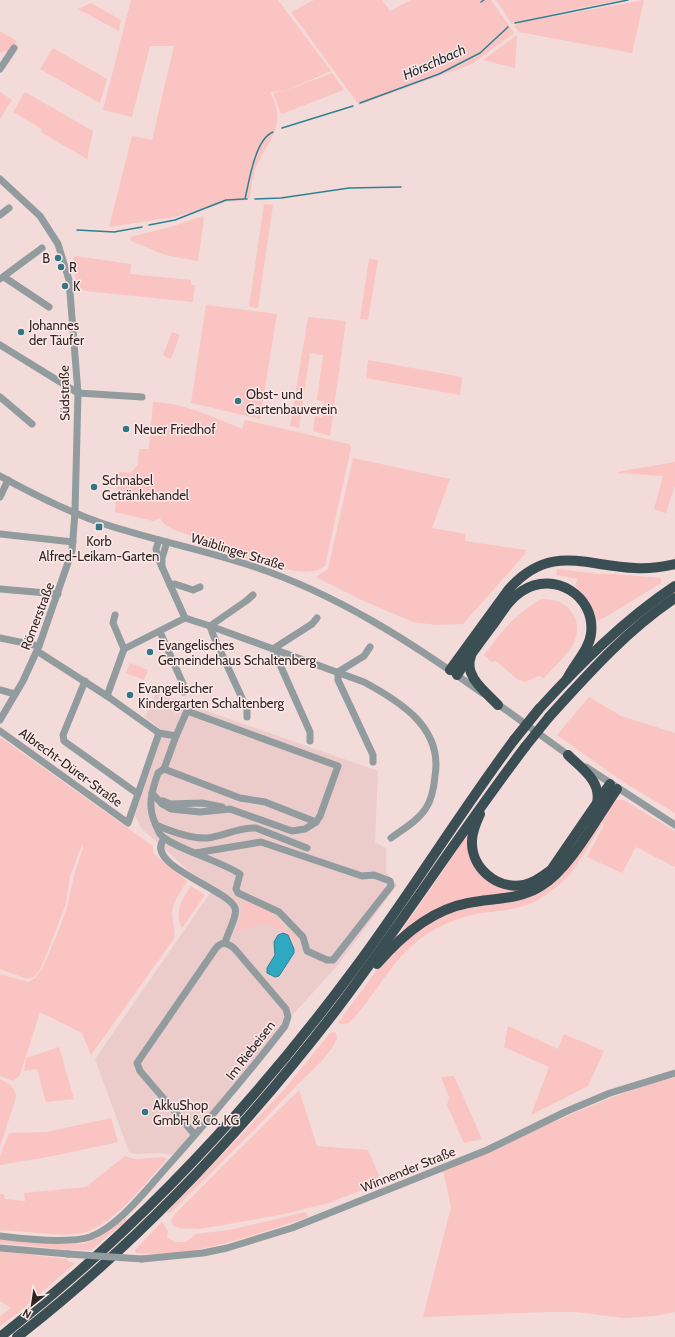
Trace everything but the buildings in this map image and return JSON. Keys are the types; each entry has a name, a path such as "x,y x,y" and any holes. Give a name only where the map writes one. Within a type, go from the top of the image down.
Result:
{"highway":[{"path":"453,672 509,589 520,578 537,567 564,560 582,560 636,568 675,564"},
{"path":"453,672 472,654 505,608 520,592 527,588 543,584 561,585 576,594 582,600 588,608 592,626 588,645 567,679"},
{"path":"0,1337 92,1262 192,1164 248,1102 305,1033 354,969 514,740 539,709 567,679 631,620 675,586"},
{"path":"17,1337 99,1268 150,1222 238,1130 289,1069 365,970 488,797 549,717 610,652 637,627 675,598"},
{"path":"472,654 469,666 471,675 498,705"},
{"path":"568,755 595,783 598,791 597,805"},
{"path":"488,797 473,831 472,841 474,856 479,866 488,876 500,883 516,886 531,883 550,870 597,805 614,787"},
{"path":"365,970 376,965 389,950 414,928 441,912 467,903 519,896 550,881 566,863 614,787"}],"street":[{"path":"0,69 14,48"},
{"name":"Südstraße","path":"0,179 40,216 58,244 69,280 78,393 75,512"},
{"path":"0,215 9,208"},
{"path":"42,248 2,278 48,307"},
{"path":"0,345 78,393 142,397"},
{"path":"0,397 32,424"},
{"name":"Waiblinger Straße","path":"0,476 75,512 159,540 255,567 316,591 390,630 453,672 614,787 675,825"},
{"path":"0,497 8,480"},
{"name":"Römerstraße","path":"0,720 38,649 58,594 73,542 75,512"},
{"path":"0,534 73,542"},
{"path":"159,540 156,554 185,618"},
{"path":"162,569 162,558 167,542"},
{"path":"170,585 175,584 193,590 200,587"},
{"path":"0,589 58,594"},
{"path":"210,626 253,595"},
{"path":"107,696 124,648 113,623 115,615"},
{"path":"124,648 160,632 185,618 338,672 377,689 411,713 426,729 434,746 436,772 433,791 422,814 391,838"},
{"path":"273,650 312,624 316,618"},
{"path":"210,626 247,709 247,717"},
{"path":"160,632 183,684 184,692"},
{"path":"0,638 38,649 159,733 176,736"},
{"path":"338,672 364,656 370,647"},
{"path":"273,650 310,732 310,741"},
{"path":"338,672 338,680 372,755 373,762"},
{"path":"85,681 63,735 64,741 138,794 159,733"},
{"path":"0,690 15,694"},
{"path":"154,795 167,808 171,809 200,812 230,809 292,831 305,829 316,822 320,816 338,766 188,711 176,736 164,769 158,773 154,795 150,806 156,825 160,834 164,838 195,853 231,868 240,874 236,889 238,893 279,912 303,938 307,951 330,960 336,956 391,886 390,881 374,875 362,876 261,842 195,853"},
{"name":"Albrecht-Dürer-Straße","path":"0,731 128,823 138,794"},
{"path":"164,769 240,798 265,802 316,822"},
{"path":"156,825 191,835 208,838 248,828 256,828 307,848"},
{"path":"164,838 159,849 165,857 192,879 226,899 235,908 236,913 228,932 226,943 221,944 216,948 137,1062 140,1071 195,1135"},
{"name":"Im Riebeisen","path":"0,1236 68,1240 86,1238 101,1232 137,1200 240,1084 285,1026 288,1017 286,1009 234,948 226,943"},
{"name":"Winnender Straße","path":"0,1248 142,1259 203,1253 279,1233 480,1153 567,1111 610,1093 675,1073"}],"shaded area":[{"path":"131,0 278,0 331,71 285,91 270,92 275,103 277,113 275,131 256,167 249,198 246,200 226,202 175,217 109,227 132,136 152,140 174,46 150,46 132,117 103,110"},
{"path":"314,0 382,0 390,11 411,0 491,0 514,33 472,64 359,105 291,12"},
{"path":"496,0 622,0 569,10 512,24"},
{"path":"644,0 632,53 519,32 514,26 521,22"},
{"path":"91,3 121,20 119,31 78,9"},
{"path":"0,31 17,41 8,52 4,51 2,54 0,52"},
{"path":"517,35 515,68 483,60"},
{"path":"53,48 107,79 100,103 40,69"},
{"path":"332,73 344,90 281,114 273,93 285,91"},
{"path":"0,92 12,100 0,119"},
{"path":"25,92 93,131 87,159 41,132 42,129 13,112"},
{"path":"264,204 273,205 258,308 249,307"},
{"path":"203,216 204,219 198,261 165,255 131,241 130,237 170,227"},
{"path":"75,256 131,264 130,274 191,280 191,285 195,285 193,302 85,291 81,288 75,277 73,259"},
{"path":"369,259 378,260 368,320 360,319"},
{"path":"206,305 277,314 260,419 191,403"},
{"path":"308,317 346,321 330,436 313,431 315,416 322,417 324,401 317,400 323,355 310,353 299,428 290,426"},
{"path":"172,332 180,335 171,359 163,355"},
{"path":"368,360 462,377 460,395 366,378"},
{"path":"153,402 187,408 209,415 242,429 245,420 349,444 351,448 325,566 316,570 303,571 288,570 272,566 215,548 216,541 176,531 163,523 160,518 153,521 115,512 119,472 131,473 138,464 139,449 149,449"},
{"path":"353,458 450,479 432,528 466,534 465,541 526,550 525,554 463,624 436,625 413,622 366,602 316,577 328,569"},
{"path":"675,462 675,485 666,513 654,509 663,476 617,473 622,471"},
{"path":"557,569 599,574 661,578 661,583 597,621 591,605 575,585 578,579 556,575"},
{"path":"542,599 559,602 567,607 573,614 577,624 577,633 570,649 544,678 539,676 525,682 517,679 496,661 491,662 484,655 503,631 524,610"},
{"path":"130,663 148,670 144,680 126,673"},
{"path":"156,693 378,771 375,842 386,848 386,872 397,885 337,966 287,1021 186,1146 170,1155 160,1153 134,1154 129,1152 95,1059 215,886 199,880 141,828 135,815 163,731 145,717"},
{"path":"589,697 621,716 675,733 675,813 625,783 557,735"},
{"path":"0,737 153,846 153,853 187,881 175,900 172,909 175,933 173,940 91,1055 82,1033 40,1012 20,1075 13,1081 0,1076 0,974 28,982 35,978 43,967 68,904 74,875 83,848 82,845 70,876 66,904 41,968 34,977 27,979 0,969"},
{"path":"617,800 624,800 675,831 675,867 636,847 622,873 587,857 604,825 600,821 610,805"},
{"path":"598,822 602,825 579,862 568,876 554,889 529,904 511,909 468,916 448,923 430,932 405,952 349,1023 338,1023 382,963 402,942 437,918 466,907 511,902"},
{"path":"469,833 477,869 524,888 570,853 525,892 459,903 396,939"},
{"path":"191,886 205,895 182,928 179,916 180,906"},
{"path":"243,901 270,911 297,938 295,941 283,929 277,929 266,923 237,931 244,911"},
{"path":"508,1026 558,1049 564,1034 604,1051 588,1086 531,1115 549,1067 504,1047"},
{"path":"335,1032 337,1037 335,1043 326,1056 170,1213 166,1213 283,1091 330,1033"},
{"path":"59,1047 74,1099 46,1102 37,1069 24,1071 26,1058"},
{"path":"454,1076 482,1139 464,1143 447,1105 449,1097 441,1077"},
{"path":"675,1078 675,1312 655,1316 624,1318 575,1312 423,1317 451,1207 443,1170 603,1101 647,1085"},
{"path":"0,1079 13,1088 16,1098 0,1146"},
{"path":"299,1090 317,1146 368,1150 379,1176 369,1187 329,1203 280,1215 199,1229 182,1228 173,1225 171,1221 174,1215"},
{"path":"111,1118 118,1142 53,1156 0,1165 0,1156 9,1133 46,1132"},
{"path":"125,1156 134,1159 163,1157 167,1159 126,1204 101,1224 89,1231 76,1234 48,1234 0,1230 0,1194 4,1194 5,1199 25,1201 24,1193 86,1187"},
{"path":"306,1212 308,1217 245,1238 201,1249 158,1254 136,1253 135,1250 162,1222 168,1231 167,1237 175,1242 186,1242 196,1234 229,1230"},
{"path":"125,1218 127,1220 91,1250 67,1250 0,1243 0,1239 83,1244 98,1238"},
{"path":"0,1251 67,1259 68,1261 75,1263 18,1313 0,1326 0,1316 11,1308 0,1301"}],"water":[{"path":"283,933 288,935 294,949 294,953 279,976 275,977 267,973 267,968 275,955 274,942 278,935"}],"waterway":[{"name":"Hörschbach","path":"515,23 628,0"},
{"name":"Hörschbach","path":"360,103 439,74 480,53 508,27"},
{"name":"Hörschbach","path":"282,128 353,106"},
{"name":"Hörschbach","path":"245,199 257,152 267,136 273,132"},
{"path":"255,199 281,198 349,188 401,187"},
{"path":"149,225 175,220 226,200 244,199"},
{"path":"77,230 114,232 142,227"}],"place":[{"name":"B","path":"58,258"},
{"name":"R","path":"61,267"},
{"name":"K","path":"65,286"},
{"name":"Johannes der Täufer","path":"21,332"},
{"name":"Obst- und Gartenbauverein","path":"238,401"},
{"name":"Neuer Friedhof","path":"126,429"},
{"name":"Schnabel Getränkehandel","path":"94,487"},
{"name":"Korb Alfred-Leikam-Garten","path":"99,527"},
{"name":"Evangelisches Gemeindehaus Schaltenberg","path":"150,652"},
{"name":"Evangelischer Kindergarten Schaltenberg","path":"130,695"},
{"name":"AkkuShop GmbH & Co. KG","path":"145,1112"}]}
